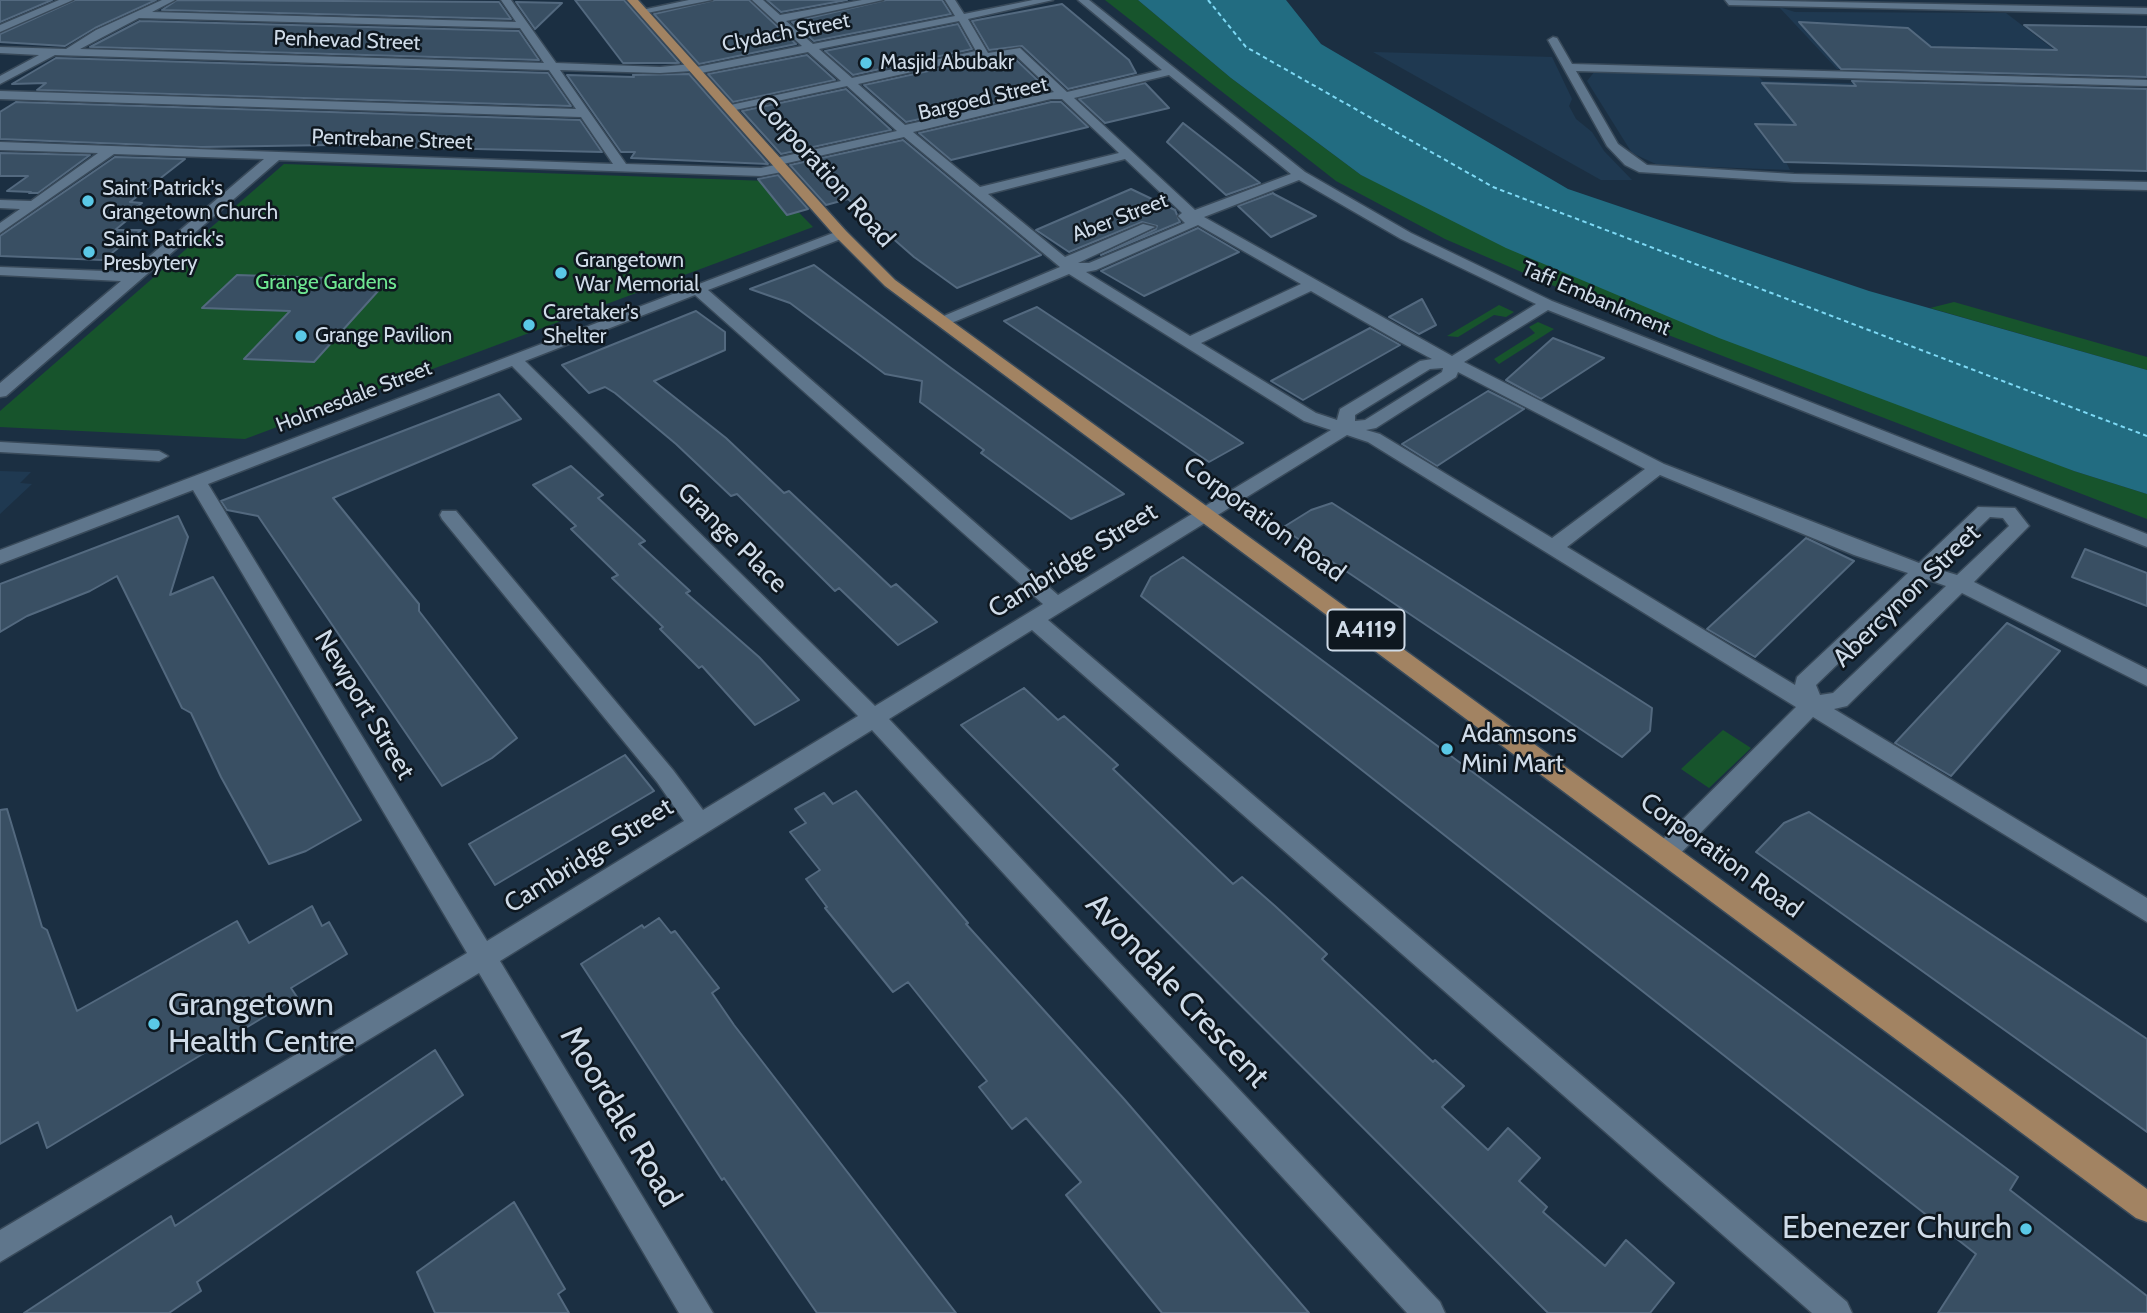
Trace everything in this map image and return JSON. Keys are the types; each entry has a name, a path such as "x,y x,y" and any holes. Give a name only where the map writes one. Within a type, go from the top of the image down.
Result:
{"main road":[{"name":"Corporation Road","path":"637,6 841,234 890,283 1667,851 2147,1207"}],"street":[{"path":"0,29 68,0"},
{"path":"68,52 170,0"},
{"path":"506,0 621,166"},
{"path":"637,6 707,0"},
{"path":"757,0 906,133 1070,268 1310,416 1339,432 1374,438 1555,546 2147,911"},
{"path":"778,19 878,0"},
{"path":"950,0 959,18 982,49 981,53"},
{"name":"Clydach Street","path":"694,69 1048,0"},
{"name":"Taff Embankment","path":"1083,0 1300,175 1406,236 1547,304 2147,541"},
{"path":"1729,2 2147,11"},
{"path":"139,15 523,24"},
{"path":"1553,40 1613,146 1630,162 1644,169 1794,178 2147,186"},
{"name":"Penhevad Street","path":"0,50 694,69"},
{"path":"981,53 986,57 1016,50 1193,216 1309,286 1452,363 1658,468 1861,550 1961,584 2147,678"},
{"path":"0,81 52,52"},
{"path":"730,109 981,53"},
{"path":"1570,67 2147,83"},
{"name":"Bargoed Street","path":"780,165 869,141 906,133 916,136 1061,102 1065,96 1171,71"},
{"path":"0,95 584,113"},
{"name":"Pentrebane Street","path":"0,146 755,172 780,165"},
{"path":"0,229 111,150"},
{"path":"0,392 277,155"},
{"path":"978,192 1126,155"},
{"name":"Aber Street","path":"944,321 1070,268 1090,267 1191,225 1193,216 1300,175"},
{"path":"0,204 33,205"},
{"name":"Holmesdale Street","path":"0,557 841,234"},
{"path":"3,273 135,277"},
{"path":"1188,342 1309,286"},
{"path":"697,289 1057,605"},
{"name":"Cambridge Street","path":"0,1247 483,957 1339,432 1370,424 1450,374 1452,363 1547,304"},
{"name":"Grange Place","path":"514,360 873,716"},
{"path":"0,447 159,456"},
{"path":"1555,546 1658,468"},
{"name":"Newport Street","path":"197,481 483,957"},
{"name":"Abercynon Street","path":"2008,512 2024,492"},
{"name":"Abercynon Street","path":"1985,511 2008,512 2020,526 1839,700 1812,704 1805,683 1922,570 1985,511"},
{"path":"449,515 665,776 698,823"},
{"path":"1033,619 1836,1313"},
{"path":"1667,851 1812,704"},
{"name":"Avondale Crescent","path":"873,716 1429,1313"},
{"name":"Moordale Road","path":"483,957 697,1313"}],"shaded area":[{"path":"1138,0 1286,0 1321,44 1568,189 1869,291 2147,370 2147,494 2074,471 1719,338 1506,248 1361,175 1231,78"},
{"path":"1779,7 1795,12 2006,13 2053,49 1935,46 1967,76 1837,69"},
{"path":"1373,52 1552,57 1572,99 1569,106 1576,119 1592,132 1604,151 1632,180 1601,180"},
{"path":"1595,71 1757,75 1763,81 2147,91 2147,171 1786,162 1790,170 1658,165 1632,153 1587,81"},
{"path":"0,471 31,472 20,483 32,484 0,514"}],"green space":[{"path":"1105,0 1138,0 1231,78 1361,175 2074,471 2147,494 2147,519 1663,333 1445,239 1336,181"},
{"name":"Grange Gardens","path":"284,164 768,181 813,227 245,439 0,427 0,411"},
{"path":"1954,302 2147,357 2147,370 1930,308"},
{"path":"1499,305 1514,312 1506,317 1494,315 1458,337 1447,336"},
{"path":"1538,322 1554,329 1499,364 1494,359 1535,333 1529,327"},
{"path":"1723,730 1751,748 1709,788 1681,769"}],"building":[{"path":"0,0 52,0 0,22"},
{"path":"75,0 156,0 95,28 65,46 0,42 0,34"},
{"path":"177,0 499,2 511,19 162,10"},
{"path":"575,0 624,0 679,63 623,63"},
{"path":"715,0 749,0 796,44 699,64 654,14"},
{"path":"767,0 847,0 781,12"},
{"path":"886,0 942,0 951,14 814,41 792,22"},
{"path":"516,2 562,3 535,29"},
{"path":"1062,4 1129,60 1136,73 1068,89 1022,46 989,50 972,21"},
{"path":"140,21 519,31 539,60 90,47"},
{"path":"1799,22 1908,28 1931,47 2057,50 2024,25 2147,27 2147,77 1841,69"},
{"path":"958,24 972,49 853,75 825,51"},
{"path":"807,55 835,80 733,102 708,74"},
{"path":"1013,57 1049,91 906,122 864,85 979,60 987,63"},
{"path":"56,58 548,73 571,106 37,90 46,83 12,84"},
{"path":"689,74 768,164 631,158 635,152 621,152 567,75 634,77 633,75"},
{"path":"1852,81 2147,89 2147,171 1784,162 1755,124 1796,125 1762,83 1856,86"},
{"path":"1145,83 1169,108 1105,123 1079,99"},
{"path":"846,89 891,130 781,154 742,111"},
{"path":"16,102 580,120 602,152 393,147 396,144 201,147 0,139 0,112"},
{"path":"1051,102 1061,102 1088,127 951,160 919,133"},
{"path":"1183,123 1260,183 1226,195 1167,142"},
{"path":"903,140 1041,255 957,288 914,257 848,199 826,205 790,165"},
{"path":"0,153 90,155 38,193 29,193 31,192 7,191 28,176 0,176"},
{"path":"115,157 185,159 130,202 142,203 123,217 131,217 115,230 141,230 103,260 0,256 0,236"},
{"path":"778,175 808,209 787,215 758,179"},
{"path":"1131,189 1175,210 1180,222 1101,255 1156,229 1157,226 1142,222 1069,252 1036,230"},
{"path":"1273,193 1316,216 1271,237 1238,206"},
{"path":"1198,228 1239,252 1144,296 1101,271"},
{"path":"814,265 1124,494 1071,519 981,453 984,450 920,402 922,381 885,374 790,303 750,289"},
{"name":"Grange Pavilion","path":"237,275 388,280 314,362 244,359 290,311 202,308"},
{"path":"1422,299 1436,325 1419,334 1389,317"},
{"path":"1037,307 1243,443 1209,462 1004,321"},
{"path":"696,311 725,332 725,350 654,381 726,438 784,493 789,491 891,587 896,584 937,622 898,645 839,588 835,591 737,494 731,496 676,444 615,393 605,387 589,393 562,365"},
{"path":"1370,328 1400,345 1303,400 1271,381"},
{"path":"1553,338 1604,358 1541,399 1506,380"},
{"path":"1488,391 1524,409 1437,466 1402,444"},
{"path":"499,394 521,419 333,498 419,604 419,611 517,738 492,758 442,786 258,516 227,510 221,501"},
{"path":"571,466 603,495 598,498 645,541 639,544 690,591 686,593 759,657 799,700 755,725 702,666 699,668 660,629 663,627 612,578 618,575 571,529 576,526 533,485"},
{"path":"1332,503 1652,708 1650,731 1622,757 1282,528 1311,510"},
{"path":"178,516 188,537 170,595 213,577 361,820 306,851 269,864 221,777 191,713 182,708 117,576 90,591 27,616 0,632 0,584"},
{"path":"1806,538 1854,561 1755,657 1707,629"},
{"path":"2085,549 2147,573 2147,606 2072,577"},
{"path":"1183,557 2018,1177 2010,1190 2147,1296 2147,1313 1938,1313 1976,1254 1141,596 1151,577"},
{"path":"2007,623 2060,651 1951,776 1895,743"},
{"path":"1024,688 1058,720 1064,716 1118,765 1113,769 1233,884 1242,877 1275,906 1327,954 1322,959 1433,1062 1435,1060 1464,1086 1442,1107 1488,1150 1508,1128 1540,1158 1519,1181 1547,1207 1543,1212 1605,1266 1626,1240 1674,1283 1650,1313 1548,1313 961,725"},
{"path":"625,755 654,791 495,885 469,844"},
{"path":"856,791 968,923 966,924 1124,1099 1309,1313 1162,1313 1066,1195 1081,1182 1026,1118 1012,1129 979,1087 987,1081 908,982 893,992 825,908 827,907 806,879 820,870 790,832 806,823 795,809 824,793 833,804"},
{"name":"Grangetown Health Centre","path":"7,809 42,927 47,930 77,1011 237,921 249,943 312,906 322,926 329,922 347,954 291,988 297,997 47,1148 38,1122 0,1144 0,810"},
{"path":"1809,812 2147,1039 2147,1132 1756,852 1784,823"},
{"path":"659,918 671,933 675,931 719,988 712,993 734,1025 956,1313 817,1313 724,1178 722,1180 581,964 642,925 644,928"},
{"path":"435,1050 463,1095 197,1282 201,1291 169,1313 24,1313 171,1216 175,1226"},
{"path":"514,1202 565,1289 558,1294 569,1313 435,1313 417,1272"}],"ferry route":[{"path":"1208,0 1246,47 1493,187 2147,436"}],"place":[{"name":"Masjid Abubakr","path":"866,63"},
{"name":"Saint Patrick's Grangetown Church","path":"88,201"},
{"name":"Saint Patrick's Presbytery","path":"89,252"},
{"name":"Grangetown War Memorial","path":"561,273"},
{"name":"Caretaker's Shelter","path":"529,325"},
{"name":"Grange Pavilion","path":"301,336"},
{"name":"Adamsons Mini Mart","path":"1447,749"},
{"name":"Grangetown Health Centre","path":"154,1024"},
{"name":"Ebenezer Church","path":"2026,1229"}]}
